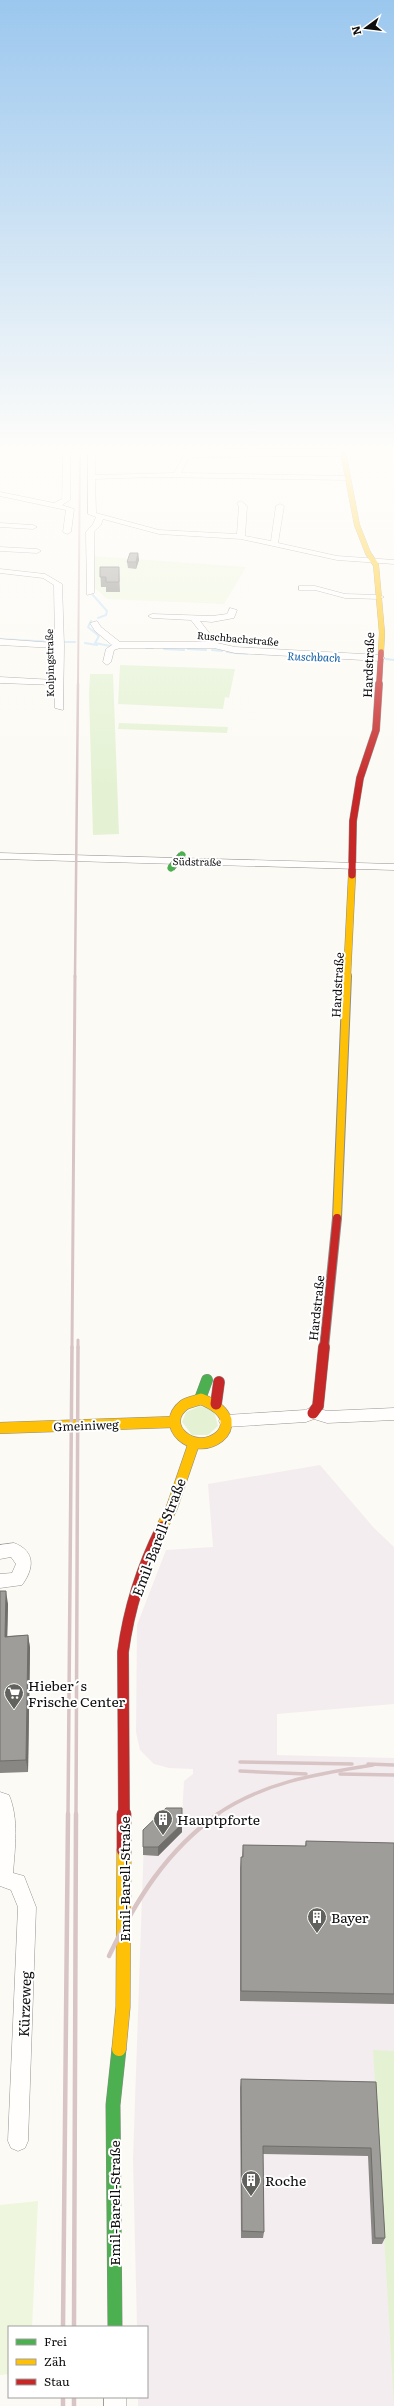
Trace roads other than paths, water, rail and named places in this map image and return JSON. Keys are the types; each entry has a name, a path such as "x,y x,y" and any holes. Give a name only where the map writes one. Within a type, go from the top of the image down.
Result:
{"street":[{"path":"90,564 90,593"},
{"name":"Hardstraße","path":"313,1413 318,1406 340,1185 341,1104 351,951 355,801 376,730 382,633 380,597 375,564"},
{"name":"Kolpingstraße","path":"0,570 45,576 56,582 58,586 60,708"},
{"path":"302,588 315,588 345,596 380,597"},
{"path":"152,616 212,619 231,616 233,610"},
{"path":"193,618 214,646"},
{"path":"94,623 98,629 118,645 110,649 107,662"},
{"path":"0,642 60,646"},
{"name":"Ruschbachstraße","path":"118,645 214,646 235,650 381,658"},
{"path":"0,680 60,683"},
{"path":"172,868 182,854"},
{"name":"Südstraße","path":"0,856 353,864 394,867"},
{"path":"200,1399 207,1380"},
{"path":"216,1404 219,1382"},
{"path":"200,1399 216,1404 223,1410 226,1421 224,1431 219,1438 211,1442 194,1443 179,1436 173,1422 178,1408 184,1403 200,1399"},
{"path":"226,1421 306,1416 313,1413 327,1417 394,1414"},
{"name":"Gmeiniweg","path":"0,1428 173,1422"},
{"name":"Emil-Barell-Straße","path":"115,2326 113,2105 123,2007 124,1922 122,1652 125,1632 140,1577 154,1542 172,1507 194,1443"},
{"path":"0,1552 14,1550 23,1557 25,1562 24,1570 16,1580 0,1581"},
{"name":"Kürzeweg","path":"0,1802 3,1802 7,1826 2,1877 17,1883 27,1907 18,2141"}],"waterway":[{"path":"92,594 107,611 106,615 98,618"},
{"path":"91,621 88,627 99,636 95,643 110,646"},
{"path":"0,639 53,642"},
{"path":"65,642 75,642"},
{"path":"85,643 97,645"},
{"path":"146,648 153,648"},
{"path":"164,649 184,650"},
{"path":"188,649 206,650"},
{"path":"212,650 222,651"},
{"path":"227,652 247,654"},
{"name":"Ruschbach","path":"386,659 394,660"}],"railway":[{"path":"78,685 79,564"},
{"path":"75,977 78,684"},
{"path":"72,1348 75,976"},
{"path":"78,1340 78,1347"},
{"path":"68,1815 72,1347"},
{"path":"76,1815 78,1347"},
{"path":"240,1762 352,1764"},
{"path":"368,1764 394,1765"},
{"path":"216,1815 234,1804 272,1787 311,1776 373,1765"},
{"path":"240,1771 306,1774"},
{"path":"340,1774 394,1775"},
{"path":"63,2326 68,1814"},
{"path":"74,2326 76,1814"},
{"path":"109,1956 130,1915 154,1878 183,1844 199,1828 218,1814"},
{"path":"63,2398 63,2406"},
{"path":"74,2398 74,2406"}],"place":[{"name":"Hieber´s Frische Center","path":"14,1710"},
{"name":"Hauptpforte","path":"163,1836"},
{"name":"Bayer","path":"317,1934"},
{"name":"Roche","path":"251,2197"}]}
